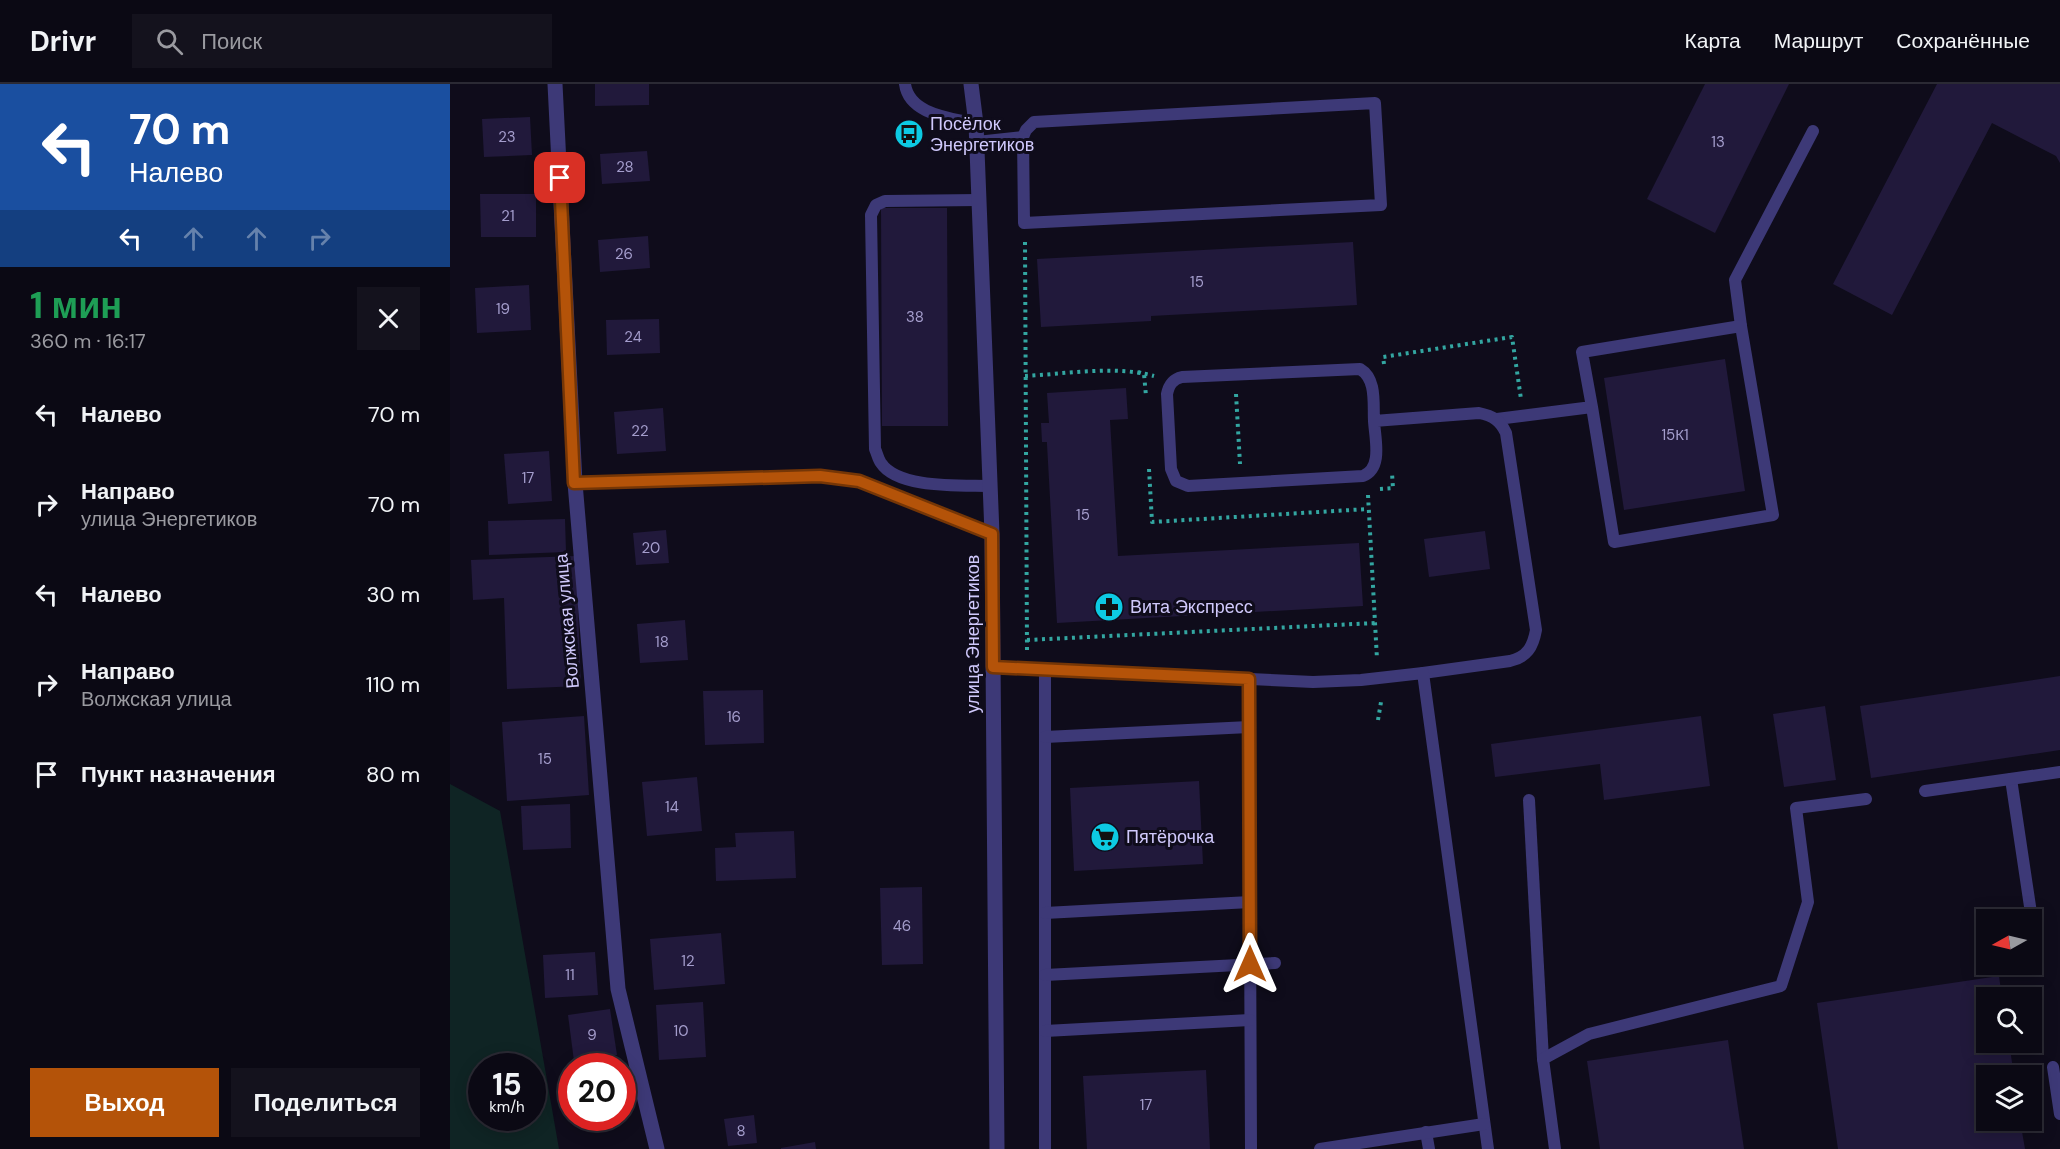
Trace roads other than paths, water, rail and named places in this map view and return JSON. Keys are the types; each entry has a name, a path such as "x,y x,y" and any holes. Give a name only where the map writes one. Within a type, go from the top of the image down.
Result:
{"street":[{"name":"Волжская улица","path":"555,84 574,483 618,989 657,1149"},
{"name":"улица Энергетиков","path":"971,84 977,142 992,534 997,1149"}],"lane":[{"path":"905,84 911,101 923,110 976,124"},
{"path":"1375,103 1381,205 1024,223 1023,137 1029,125 1041,120 1375,103"},
{"path":"1741,326 1582,352 1614,542 1773,516 1735,280 1813,131"},
{"path":"977,142 1023,137"},
{"path":"979,200 885,201 876,205 871,215 875,449 881,464 899,477 926,484 990,486"},
{"path":"1360,369 1369,376 1372,383 1374,422 1376,462 1367,475 1188,486 1176,481 1170,469 1167,394 1172,382 1182,377 1360,369"},
{"path":"1497,419 1592,407"},
{"path":"993,667 1249,679 1347,681 1520,659 1534,643 1536,630 1506,433 1497,419 1479,413 1374,422"},
{"path":"574,483 820,476 859,481 992,534"},
{"path":"1045,669 1045,1149"},
{"path":"1423,673 1488,1149"},
{"path":"1249,679 1251,1149"},
{"path":"1045,738 1249,727"},
{"path":"1924,791 2060,772"},
{"path":"2012,779 2030,909"},
{"path":"1543,1059 1589,1034 1781,986 1808,902 1796,808 1866,799"},
{"path":"1529,800 1543,1059 1555,1149"},
{"path":"1045,913 1250,902"},
{"path":"1045,975 1275,963"},
{"path":"1045,1031 1250,1020"},
{"path":"2053,1067 2060,1113"},
{"path":"1320,1149 1484,1124"},
{"path":"1426,1132 1429,1149"}],"place":[{"name":"Посёлок Энергетиков","path":"909,134"},
{"name":"Вита Экспресс","path":"1109,607"},
{"name":"Пятёрочка","path":"1105,837"}]}
